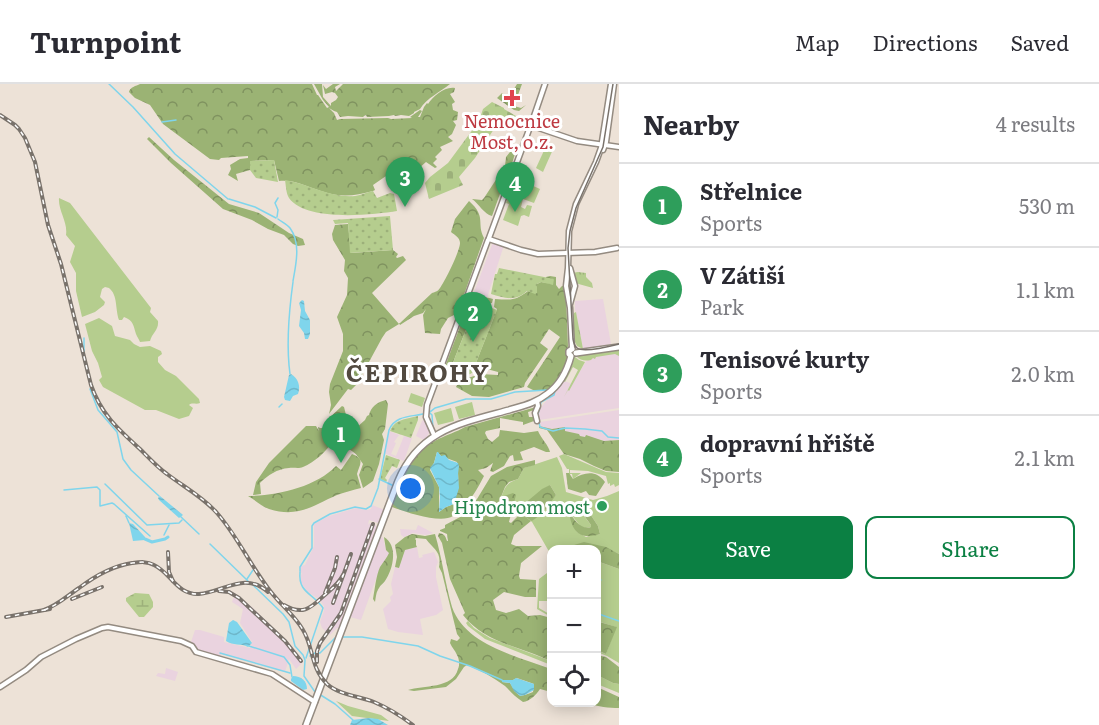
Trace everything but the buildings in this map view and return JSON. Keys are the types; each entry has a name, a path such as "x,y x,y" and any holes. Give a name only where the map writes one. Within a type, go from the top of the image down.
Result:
{"main road":[{"path":"306,725 401,473 411,457 433,432 537,401 548,394 560,381 573,353 619,347"}],"street":[{"path":"433,432 427,421 427,405 532,125 545,84"},
{"path":"573,353 566,286 570,235 575,213 603,145 613,84"},
{"path":"532,125 577,141 619,147"},
{"path":"489,239 538,254 592,252 618,248"},
{"path":"569,253 570,270 575,286 570,308"},
{"path":"537,401 538,406 535,413 537,421"},
{"path":"0,687 41,657 108,627 181,641 192,646 196,652 276,676 315,702"}],"shaded area":[{"path":"493,242 504,245 487,298 480,299 473,295"},
{"path":"603,299 611,344 583,349 575,301"},
{"path":"619,352 619,408 539,420 540,409 562,380 572,384 590,356"},
{"path":"619,410 619,440 604,441 586,435 585,437 580,436 541,427 540,422"},
{"path":"425,419 430,431 424,440 416,436"},
{"path":"389,431 399,435 394,442 396,443 391,454 396,456 404,436 412,438 404,461 384,453"},
{"path":"372,505 385,510 378,523 369,520 368,525 370,523 376,525 376,536 340,629 337,628 330,635 322,628 320,622 324,606 301,583 301,566 305,565 314,546 314,524 329,516 356,508 371,509"},
{"path":"418,525 433,533 426,535 413,533 404,537 401,535 400,529 416,530"},
{"path":"379,535 383,538 389,553 381,565 361,620 350,617"},
{"path":"417,547 419,558 434,552 438,562 436,577 443,610 436,615 420,619 423,635 388,629 383,609 391,601 390,597 393,594 391,584 395,567 399,568 405,550"},
{"path":"234,597 252,607 288,643 303,662 296,669 289,659 285,672 221,654 220,657 197,650 191,642 195,630 224,637 224,642 250,648 252,642 240,623 243,609 232,602"},
{"path":"166,668 178,672 175,681 156,676 158,673 165,674"}],"green space":[{"path":"140,84 312,84 327,108 329,107 314,84 322,84 323,97 331,106 331,103 338,97 332,92 325,94 323,85 326,89 333,84 340,84 335,87 336,91 343,84 450,84 409,116 340,117 337,112 329,108 337,120 412,118 410,117 420,110 422,111 418,117 420,117 427,103 440,92 455,88 450,94 455,102 452,104 453,110 458,112 457,120 453,121 456,125 448,137 453,141 440,147 442,150 433,163 437,167 426,162 415,173 417,177 412,180 411,178 409,181 397,183 390,176 386,176 373,185 375,190 373,191 341,195 295,182 279,181 274,160 251,161 250,170 236,174 238,181 228,175 230,165 248,156 210,159 163,124 150,105 135,98 129,92"},
{"path":"517,84 522,84 514,106 521,108 526,105 519,111 497,98 502,93 504,97 509,97"},
{"path":"492,102 521,119 514,125 494,129 459,177 463,185 429,199 425,183 448,163 479,121 483,109"},
{"path":"149,137 229,204 259,213 289,233 303,239 305,245 293,244 284,235 223,209 171,163 147,139"},
{"path":"547,144 554,147 543,172 536,168"},
{"path":"510,152 515,154 509,173 505,172 503,176 507,181 492,216 472,199 482,200 484,198 505,166 506,157"},
{"path":"274,160 278,182 256,178 250,170 250,161"},
{"path":"285,180 337,195 355,196 373,191 377,198 390,193 394,194 397,211 340,215 310,211 297,206 289,198"},
{"path":"522,181 540,189 534,203 523,199 521,207 525,209 527,205 532,206 529,217 521,216 518,226 503,220 509,204 506,203 509,194 517,196"},
{"path":"59,198 70,203 151,308 150,312 158,324 150,341 140,342 131,322 124,317 119,320 115,298 109,288 102,289 100,297 105,302 104,305 95,312 82,317 76,291 76,273 70,262 75,246 66,235"},
{"path":"469,201 478,211 484,238 465,292 454,315 448,318 440,334 425,333 423,315 426,309 423,313 400,325 399,323 438,290 445,279 460,243 451,232 455,219"},
{"path":"390,216 393,250 350,253 348,223 335,224 333,220"},
{"path":"348,224 351,253 393,250 398,254 397,258 403,256 406,260 372,293 399,324 386,332 357,384 351,390 348,389 329,414 330,384 343,351 343,334 337,317 347,295 348,278 344,271 345,260 332,234 335,225"},
{"path":"499,268 554,279 553,285 541,282 537,284 537,293 527,291 514,298 491,294 495,274"},
{"path":"572,273 586,273 593,288 575,283"},
{"path":"546,277 556,277 556,285 559,289 565,286 567,296 567,352 570,358 561,379 548,391 533,390 527,387 560,337 549,329 540,343 548,349 524,387 489,397 472,396 456,387 459,381 480,374 498,375 498,372 480,366 472,373 497,309 494,307 495,299 513,299 528,291 537,293 537,284 548,283"},
{"path":"473,295 493,299 492,303 477,302 448,375 443,372"},
{"path":"477,302 497,310 472,373 460,379 448,375"},
{"path":"576,312 583,349 577,346 574,340 573,316"},
{"path":"99,318 112,326 115,336 130,340 140,347 150,346 161,351 158,362 199,399 200,403 189,405 193,408 189,416 179,419 156,410 145,410 103,387 99,380 102,377 85,324"},
{"path":"619,348 619,356 615,354 581,360 576,356 576,355"},
{"path":"572,357 585,362 564,397 578,370 573,367 565,382 562,380"},
{"path":"411,393 425,398 422,407 408,402"},
{"path":"386,400 388,404 379,464 373,481 363,488 359,475 363,464 349,449 349,446 355,429 365,420 375,405"},
{"path":"472,402 475,415 459,419 455,407"},
{"path":"342,406 346,415 333,443 330,441 332,443 322,454 303,467 285,469 266,477 260,483 261,494 253,495 256,482 269,463 306,426 316,426 319,431 318,427 323,428 328,419"},
{"path":"536,407 528,412 529,417 533,417 534,421 523,425 523,422 500,418 500,428 485,433 492,442 499,436 500,430 524,433 538,431 550,452 534,447 520,452 523,460 514,461 513,455 504,466 493,472 490,471 493,463 478,470 484,476 467,503 453,516 440,519 390,506 396,493 399,494 404,487 405,479 401,478 413,456 417,456 434,442 465,427","holes":["437,452 457,462 458,483 454,504 439,512 439,487 430,470"]},
{"path":"451,408 454,421 438,425 434,413"},
{"path":"418,416 411,438 390,431 398,422"},
{"path":"539,426 552,429 565,427 565,431 604,441 619,440 619,472 606,471 564,454 547,430"},
{"path":"352,454 360,460 357,474 361,488 337,495 304,510 288,512 269,509 248,496 283,492 307,485 318,480 336,466 341,470"},
{"path":"564,454 606,472 619,473 619,485 610,486 606,476 588,471 570,470 570,473 581,473 573,479 559,456"},
{"path":"386,455 400,460 397,468 392,466 385,478 386,482 380,479"},
{"name":"Hipodrom most","path":"557,457 562,468 566,492 593,500 619,491 619,554 601,547 601,545 547,545 547,548 532,522 501,498 506,486 518,479 524,468","holes":["550,485 556,495 532,521","583,503 598,526 600,534 586,537 577,532 570,513 581,527 591,527 577,507"]},
{"path":"535,460 535,465 524,468 518,479 509,482 505,487 501,497 513,493 516,495 509,522 511,523 521,513 524,504 542,489 550,485 556,495 543,513 532,521 524,516 531,521 514,535 511,544 542,546 521,563 519,576 520,579 536,580 536,597 504,592 493,600 496,610 506,613 519,609 528,616 547,617 547,659 486,635 470,623 463,615 465,613 450,579 442,543 438,536 439,533 443,534 448,541 447,534 440,530 462,516 477,499 491,476 507,467"},
{"path":"566,473 569,473 573,479 586,474 594,474 605,482 596,496 589,495 586,491 581,493 568,489"},
{"path":"583,503 598,526 600,534 587,536 574,529 569,511 581,526 591,527 577,506"},
{"path":"412,534 425,536 435,534 452,607 459,620 480,640 508,654 547,668 547,691 540,689 533,697 523,702 496,680 467,665 446,687 408,690 444,683 455,675 459,667 459,660 450,643 451,639 457,641 460,638 457,634 436,551 426,539 416,538 417,547 405,550 399,568 395,567 397,557 395,545","holes":["517,678 534,684 533,692 518,695 510,683 502,682 502,680"]},
{"path":"384,537 391,545 393,557 388,576 377,591 375,602 373,599 380,567 389,553 386,550"},
{"path":"584,542 597,545 574,545"},
{"path":"601,546 619,554 619,569 601,562"},
{"name":"Hipodrom most","path":"601,562 619,569 619,663 601,654 606,654 616,627 601,622"},
{"name":"Hipodrom most","path":"547,573 547,601 539,601 539,608 547,615 537,609 539,579"},
{"path":"135,593 149,594 153,602 153,607 144,617 139,617 126,601 126,598"},
{"path":"468,621 474,628 490,638 547,659 547,663 485,639 466,623"},
{"path":"601,622 617,627 606,654 601,652"},
{"path":"601,656 619,667 619,684 601,677"},
{"path":"601,677 619,684 619,693 601,686"},
{"path":"601,689 619,697 619,708 601,706"},
{"path":"336,701 381,715 389,721 352,716"}],"water":[{"path":"302,300 310,320 308,339 305,339 299,326 301,310 299,303"},
{"path":"291,374 297,380 299,388 298,394 290,401 285,400 284,397"},
{"path":"437,452 458,463 459,466 459,488 454,504 439,512 439,487 430,468"},
{"path":"160,496 183,515 179,518 159,500"},
{"path":"129,523 133,524 145,540 133,541"},
{"path":"233,620 237,622 252,643 248,647 226,641 229,623"},
{"path":"293,676 303,680 307,689 303,690 291,681"},
{"path":"516,678 534,684 534,690 520,696 510,683 502,682 502,680"},
{"path":"378,719 388,725 350,725 352,720"}],"waterway":[{"path":"109,84 175,154 228,199"},
{"path":"162,122 176,120"},
{"path":"277,217 278,210 275,203 278,198"},
{"path":"229,199 255,207 276,218"},
{"path":"278,219 290,228 296,240 297,254 293,281"},
{"path":"290,374 288,328 293,282"},
{"path":"84,338 84,354"},
{"path":"90,389 98,410 117,432 123,459 131,470 159,496"},
{"path":"300,571 300,567 312,548 314,523 330,514 355,507 366,509 371,506 378,488 389,430 398,420 424,414 435,408 466,399 491,399 515,392 547,390"},
{"path":"538,419 541,402 554,395 555,391"},
{"path":"279,407 282,404"},
{"path":"430,413 433,429"},
{"path":"539,422 540,427 553,431 565,428 585,429 602,431 608,437 619,438"},
{"path":"379,479 394,486"},
{"path":"105,484 147,525 179,523 182,520"},
{"path":"64,490 97,487 100,490 100,506 114,504 150,536"},
{"path":"402,490 404,494"},
{"path":"126,516 129,523"},
{"path":"180,516 199,534"},
{"path":"164,535 169,525"},
{"path":"145,539 152,542 168,537"},
{"path":"210,544 248,581"},
{"path":"247,579 253,570"},
{"path":"300,572 304,589 323,608 306,658"},
{"path":"252,584 289,622 295,646 305,660 304,676 315,692"},
{"path":"601,615 619,621"},
{"path":"310,656 320,653 338,636"},
{"path":"342,637 362,637 418,646 502,680"},
{"path":"249,646 284,657 290,665 292,677"},
{"path":"220,653 290,673"},
{"path":"319,694 353,720"}],"tram line":[{"path":"613,84 603,147 576,208 568,248 575,345 585,350 619,344"}],"railway":[{"path":"0,115 19,129 35,162 48,225 61,264 91,385 105,413 117,428 156,465 200,497 217,513 275,597 300,625 318,671 327,684 343,693 379,704 413,725"},
{"path":"317,662 320,643 341,613 373,524"},
{"path":"168,552 169,572 173,581"},
{"path":"333,603 351,554"},
{"path":"325,593 337,557"},
{"path":"44,610 104,572 118,566 138,562 154,565 185,591 191,593 199,594 243,583 251,583 268,592"},
{"path":"284,605 297,610 308,608 334,587 343,575"},
{"path":"72,599 102,587"},
{"path":"219,591 229,592 239,598 285,641 301,661"},
{"path":"6,617 50,609"}],"place":[{"name":"Nemocnice Most, o.z.","path":"512,98"},
{"name":"Tenisové kurty","path":"405,207"},
{"name":"dopravní hřiště","path":"515,212"},
{"name":"V Zátiší","path":"473,342"},
{"name":"Střelnice","path":"341,463"},
{"name":"Hipodrom most","path":"602,506"}],"district":[{"name":"ČEPIROHY","path":"418,371"}]}
